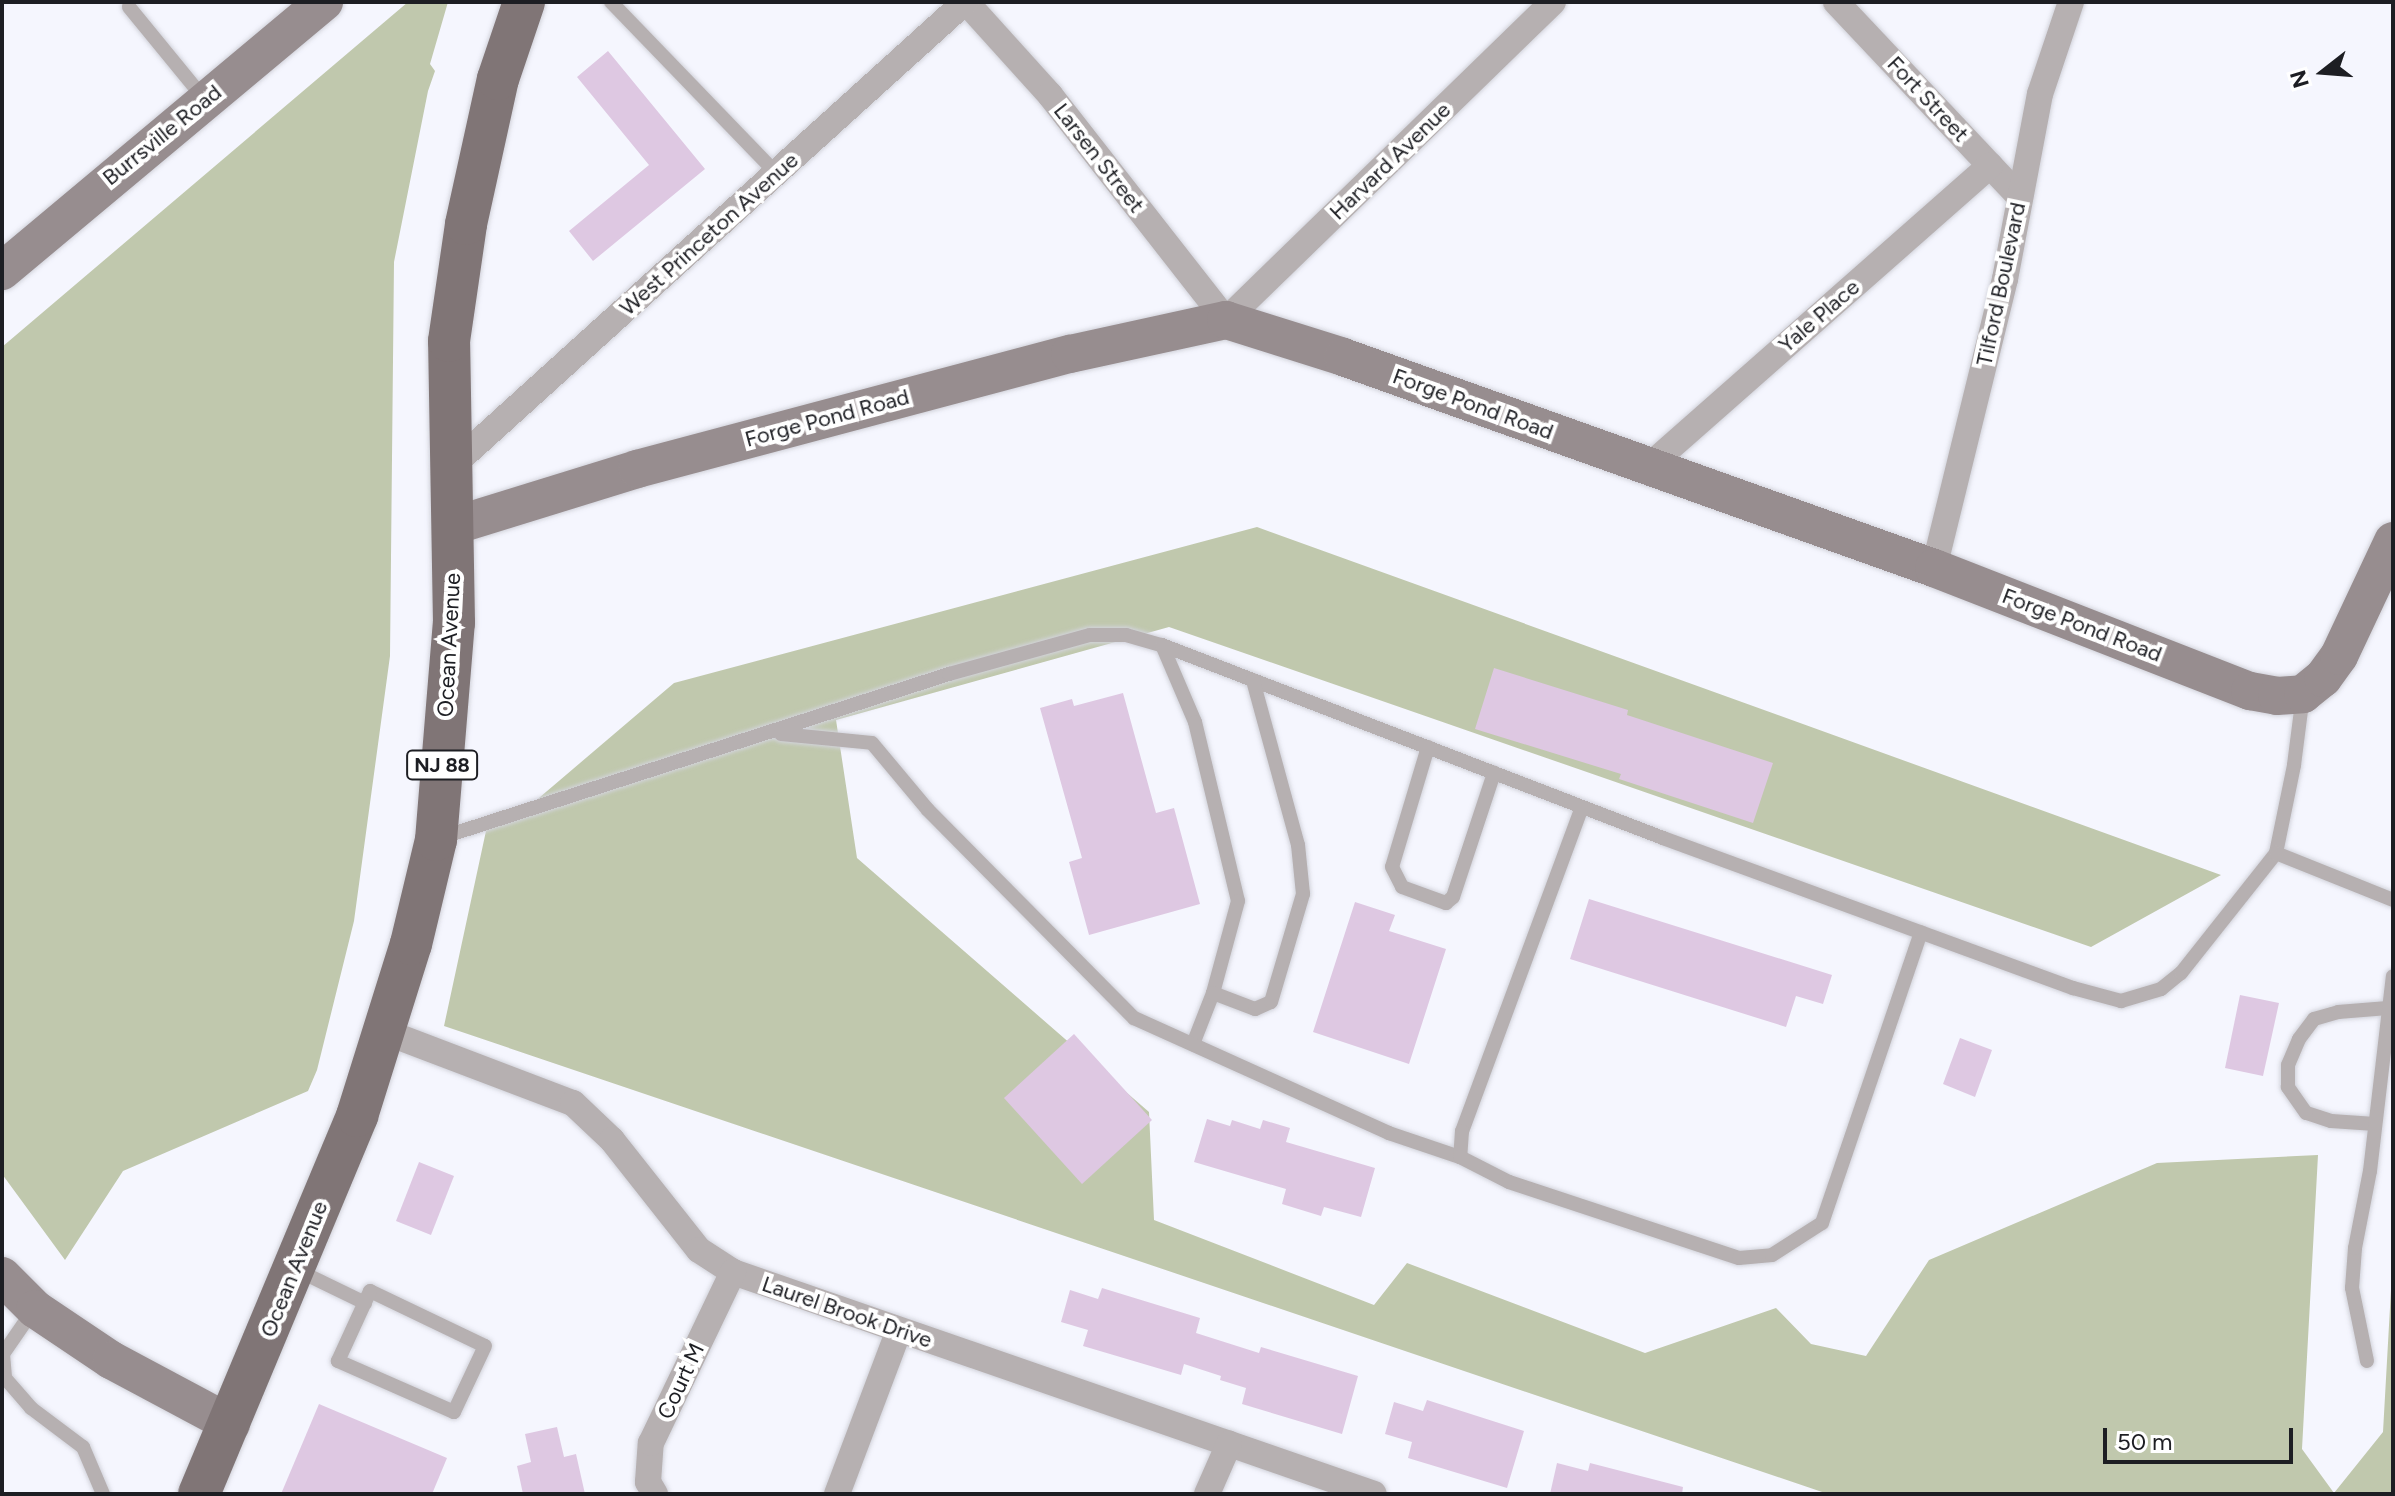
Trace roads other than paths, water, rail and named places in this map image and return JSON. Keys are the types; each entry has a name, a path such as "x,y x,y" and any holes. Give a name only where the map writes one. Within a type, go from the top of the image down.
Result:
{"main road":[{"name":"Ocean Avenue","path":"199,1494 231,1424 357,1116 411,944 436,840 454,623 449,341 466,224 498,79 524,2"}],"street":[{"name":"Burrsville Road","path":"2,271 324,2"},
{"name":"West Princeton Avenue","path":"452,466 966,2"},
{"name":"Larsen Street","path":"966,2 1050,95 1226,320"},
{"name":"Harvard Avenue","path":"1226,320 1553,2"},
{"name":"Fort Street","path":"1836,2 2020,197"},
{"name":"Tilford Boulevard","path":"1934,568 2005,279 2040,94 2071,2"},
{"name":"Yale Place","path":"1648,467 1990,165"},
{"name":"Forge Pond Road","path":"453,526 681,457 1070,354 1226,320 1343,357 1934,568 2250,691 2277,696 2303,694"},
{"path":"2303,694 2323,678 2339,656 2393,541"},
{"name":"Laurel Brook Drive","path":"383,1031 573,1103 612,1140 699,1250 733,1272 1374,1494"},
{"name":"Court M","path":"655,1494 648,1482 651,1443 733,1272"},
{"path":"2,1276 35,1309 111,1360 231,1424"},
{"path":"837,1494 899,1330"},
{"path":"1207,1494 1229,1444"}],"lane":[{"path":"611,2 776,173"},
{"path":"129,7 205,100"},
{"path":"436,840 949,674 1090,635 1126,635 1162,645 1582,807 2073,988 2121,1001 2161,989 2181,973 2276,853 2294,765 2303,694"},
{"path":"1162,645 1195,722 1238,901 1213,993 1193,1044"},
{"path":"1213,993 1255,1009 1271,1002 1303,894 1298,845 1253,680"},
{"path":"772,733 872,743 928,810 1134,1018 1389,1133 1460,1157 1509,1182 1739,1258 1772,1255 1822,1223 1921,932"},
{"path":"1428,747 1392,867 1402,887 1446,903 1453,897 1494,773"},
{"path":"1460,1157 1462,1131 1582,807"},
{"path":"2276,853 2393,900"},
{"path":"2367,1361 2352,1288 2393,976"},
{"path":"2375,1124 2331,1121 2306,1113 2288,1087 2288,1065 2299,1039 2314,1019 2338,1012 2388,1008"},
{"path":"295,1269 365,1303"},
{"path":"370,1291 485,1346 454,1412 338,1361 365,1303 370,1291"},
{"path":"35,1309 3,1354 5,1378 31,1408 83,1447 103,1494"}]}
